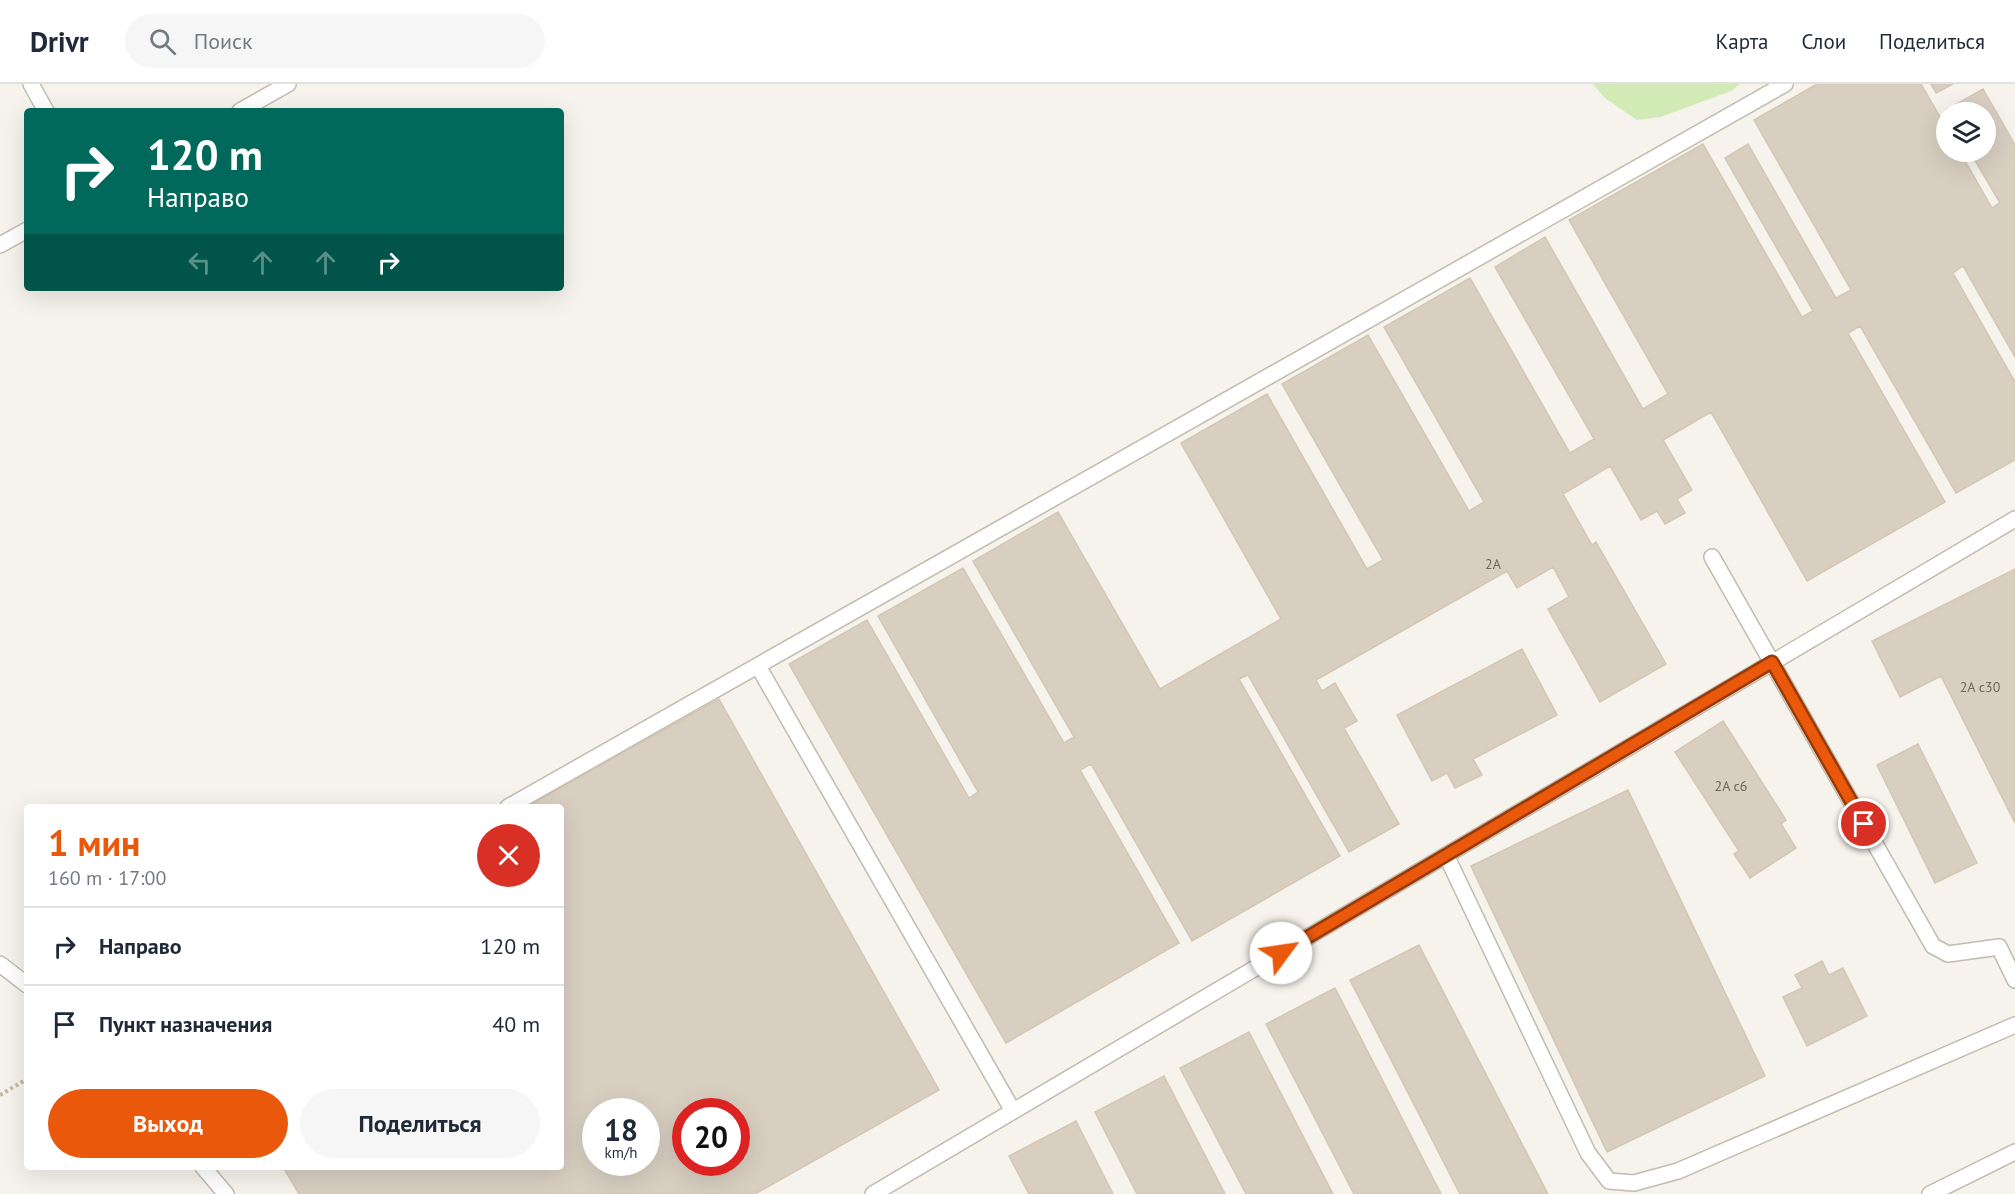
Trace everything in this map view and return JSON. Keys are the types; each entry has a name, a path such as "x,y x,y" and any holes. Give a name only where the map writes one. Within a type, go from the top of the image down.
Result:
{"lane":[{"path":"31,84 44,108"},
{"path":"245,108 288,84"},
{"path":"513,804 1785,84"},
{"path":"0,245 24,232"},
{"path":"873,1194 2015,519"},
{"path":"1712,557 1933,946 1948,954 1999,947 2015,980"},
{"path":"758,666 1013,1111"},
{"path":"1446,855 1588,1153 1609,1181 1634,1183 1678,1171 2015,1025"},
{"path":"0,963 24,983"},
{"path":"1930,1194 2015,1152"},
{"path":"206,1170 226,1194"}],"path":[{"path":"0,1095 24,1081"}],"green space":[{"path":"1593,84 1740,84 1731,91 1661,117 1637,120 1605,98"}],"building":[{"path":"1817,84 1921,84 1936,110 1936,162 1966,162 1992,208 2000,203 1976,162 1996,162 1996,112 2015,145 2015,357 1963,266 1953,273 2015,382 2015,460 1956,493 1860,326 1848,333 1945,502 1807,581 1711,412 1663,440 1692,490 1677,499 1685,513 1665,524 1657,511 1641,520 1610,466 1563,494 1592,545 1596,542 1666,664 1600,702 1548,609 1569,597 1553,567 1517,588 1507,571 1316,680 1322,691 1335,683 1357,721 1344,728 1399,824 1349,852 1248,675 1239,679 1340,856 1192,941 1091,764 1080,770 1179,943 1006,1043 789,664 867,620 969,798 978,792 878,616 963,568 1064,743 1074,737 973,561 1058,512 1160,689 1281,619 1181,443 1267,394 1367,569 1383,560 1282,384 1368,335 1469,511 1484,502 1384,327 1470,278 1570,453 1594,439 1495,267 1545,237 1643,409 1668,394 1569,220 1703,144 1802,317 1813,311 1725,158 1748,144 1836,298 1851,290 1754,120"},
{"path":"1931,84 1953,84 1936,93"},
{"path":"1983,89 1990,102 1960,102"},
{"path":"2015,569 2015,823 1941,676 1900,697 1872,641"},
{"path":"1522,649 1557,715 1473,759 1482,775 1455,788 1447,773 1432,781 1397,715"},
{"path":"719,699 939,1090 755,1194 299,1194 285,1170 564,1170 564,804 531,804"},
{"path":"1723,721 1786,820 1781,824 1796,848 1750,878 1734,854 1739,851 1675,752"},
{"path":"1918,744 1977,863 1935,883 1877,765"},
{"path":"1628,790 1765,1076 1607,1152 1471,866"},
{"path":"1419,945 1548,1194 1460,1194 1350,980"},
{"path":"1822,961 1829,975 1843,968 1867,1016 1807,1046 1783,997 1802,988 1795,975"},
{"path":"1335,988 1441,1194 1354,1194 1266,1024"},
{"path":"1249,1032 1333,1194 1246,1194 1180,1068"},
{"path":"1164,1076 1225,1194 1137,1194 1095,1112"},
{"path":"1076,1121 1113,1194 1029,1194 1009,1156"}],"route":[{"path":"1281,953 1772,662 1864,824"}]}
